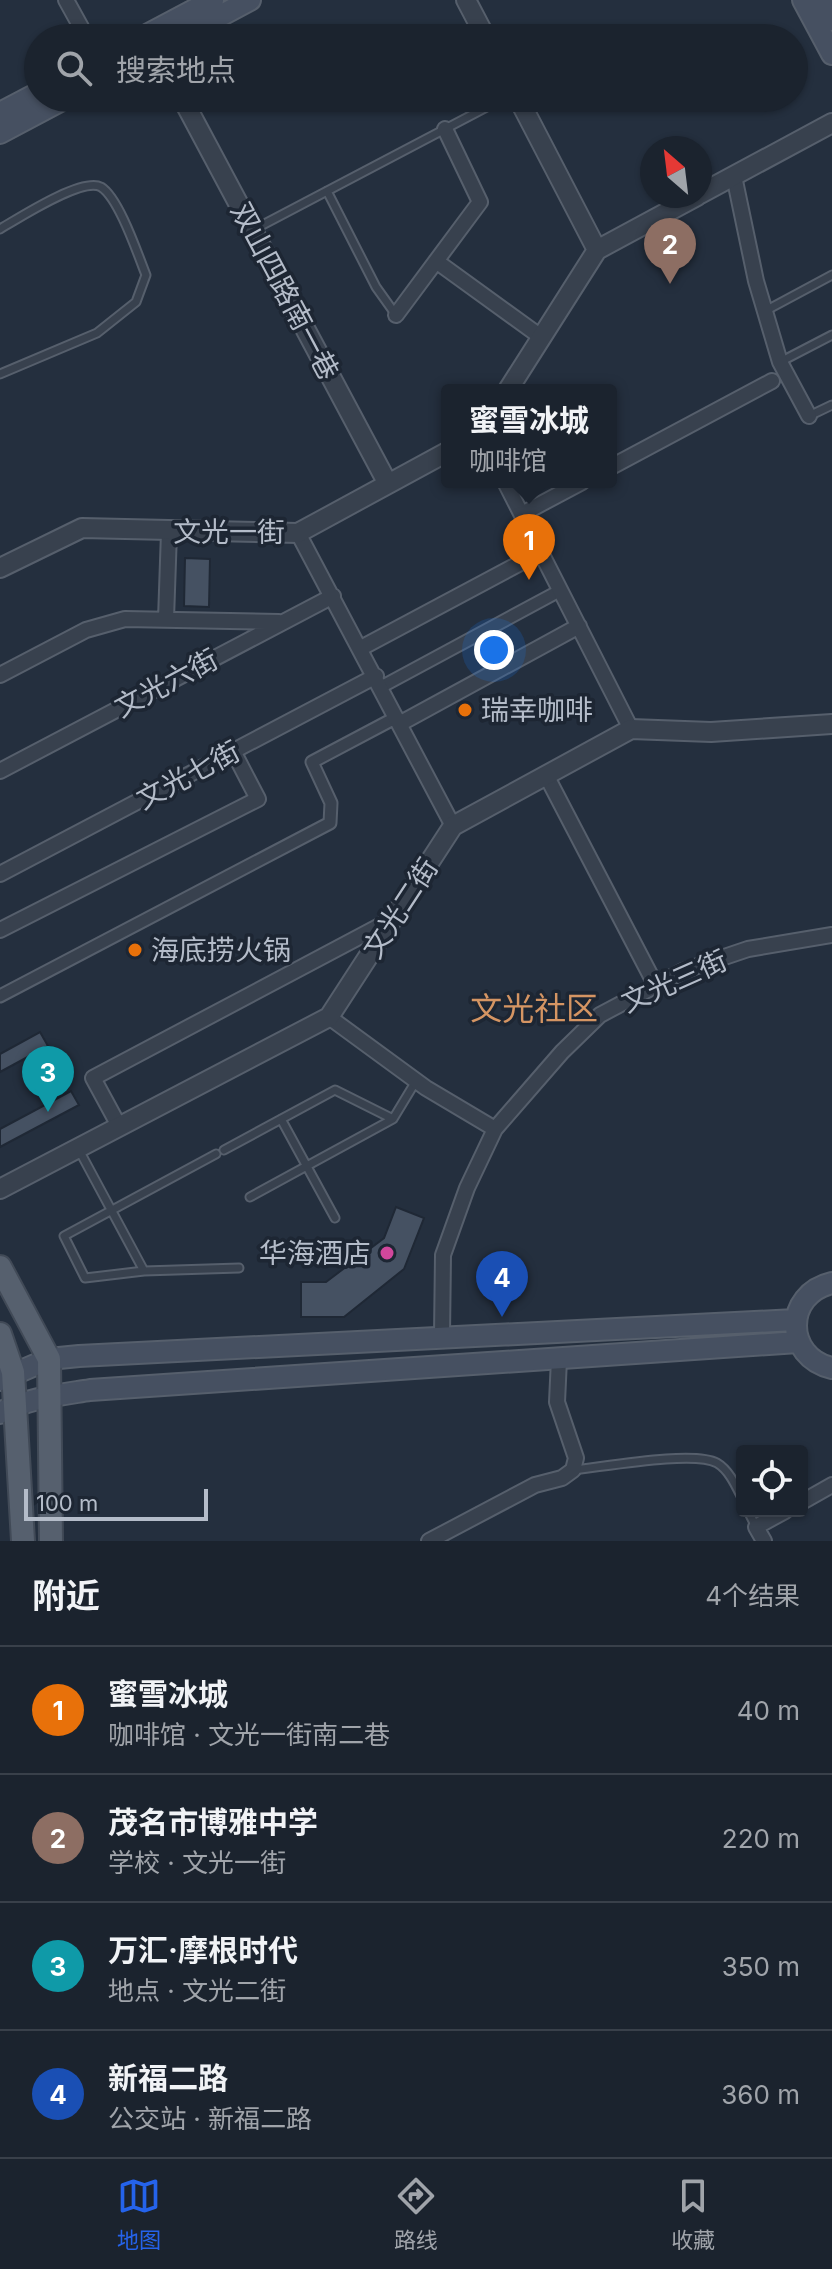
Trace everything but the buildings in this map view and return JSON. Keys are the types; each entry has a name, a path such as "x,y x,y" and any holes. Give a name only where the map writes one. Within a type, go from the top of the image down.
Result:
{"main road":[{"path":"168,24 213,0"},
{"path":"205,24 250,0"},
{"path":"803,0 832,54"},
{"path":"821,0 832,20"},
{"path":"0,113 24,100"},
{"path":"0,133 40,112"},
{"path":"0,1267 49,1359 51,1541"},
{"path":"832,1283 809,1293 799,1305 795,1320 798,1342 812,1360 832,1368"},
{"path":"7,1376 49,1359 442,1335 795,1320"},
{"path":"0,1334 23,1541"},
{"path":"8,1408 50,1396 436,1364 559,1359 798,1342"}],"street":[{"path":"66,0 79,24"},
{"path":"466,0 479,24"},
{"name":"双山四路南一巷","path":"190,112 388,484"},
{"path":"525,112 597,250"},
{"path":"712,188 832,123"},
{"path":"396,315 480,202 445,129"},
{"path":"734,176 780,362 809,416"},
{"path":"512,384 597,250 674,208"},
{"path":"436,261 541,337"},
{"path":"617,464 772,381"},
{"name":"文光一街","path":"0,568 82,528 298,533 441,455"},
{"path":"508,488 631,729 711,732 832,724"},
{"path":"522,514 571,488"},
{"path":"166,619 169,532"},
{"path":"298,533 453,826"},
{"path":"361,648 541,552"},
{"path":"379,682 561,590"},
{"name":"文光六街","path":"0,771 333,596"},
{"path":"0,675 86,630 125,619 283,622"},
{"path":"0,996 330,823 331,803 312,762 579,626"},
{"name":"文光七街","path":"0,874 233,751 379,682"},
{"name":"文光二街","path":"0,1189 329,1017 453,826 631,729"},
{"path":"0,930 258,799 233,751"},
{"path":"546,775 655,984"},
{"path":"119,1126 93,1078 391,920"},
{"name":"文光三街","path":"442,1335 443,1255 467,1188 495,1129 562,1052 600,1015 655,984 748,949 832,935"},
{"path":"329,1017 416,1081 495,1129"},
{"path":"432,1540 535,1485 562,1478 573,1470 576,1458 557,1402 559,1359"},
{"path":"808,1499 832,1485"},
{"path":"764,1541 756,1527 774,1517"}],"lane":[{"path":"253,230 477,112"},
{"path":"0,229 68,192 96,185 104,189 123,220 146,275 136,302 97,333 0,374"},
{"path":"327,191 376,287 396,315"},
{"path":"765,311 832,275"},
{"path":"780,362 832,335"},
{"path":"809,416 832,405"},
{"path":"250,1197 393,1119 416,1081"},
{"path":"239,1268 144,1271 85,1278 64,1236 335,1090 393,1119"},
{"path":"281,1119 335,1218"},
{"path":"78,1148 144,1271"},
{"path":"573,1470 695,1457 718,1463 736,1486"},
{"path":"751,1517 756,1527"}],"place":[{"name":"茂名市博雅中学","path":"670,284"},
{"name":"蜜雪冰城","path":"529,580"},
{"name":"瑞幸咖啡","path":"465,710"},
{"name":"海底捞火锅","path":"135,950"},
{"name":"万汇·摩根时代","path":"48,1112"},
{"name":"华海酒店","path":"387,1253"},
{"name":"新福二路","path":"502,1317"}],"district":[{"name":"文光社区","path":"534,1009"}]}
